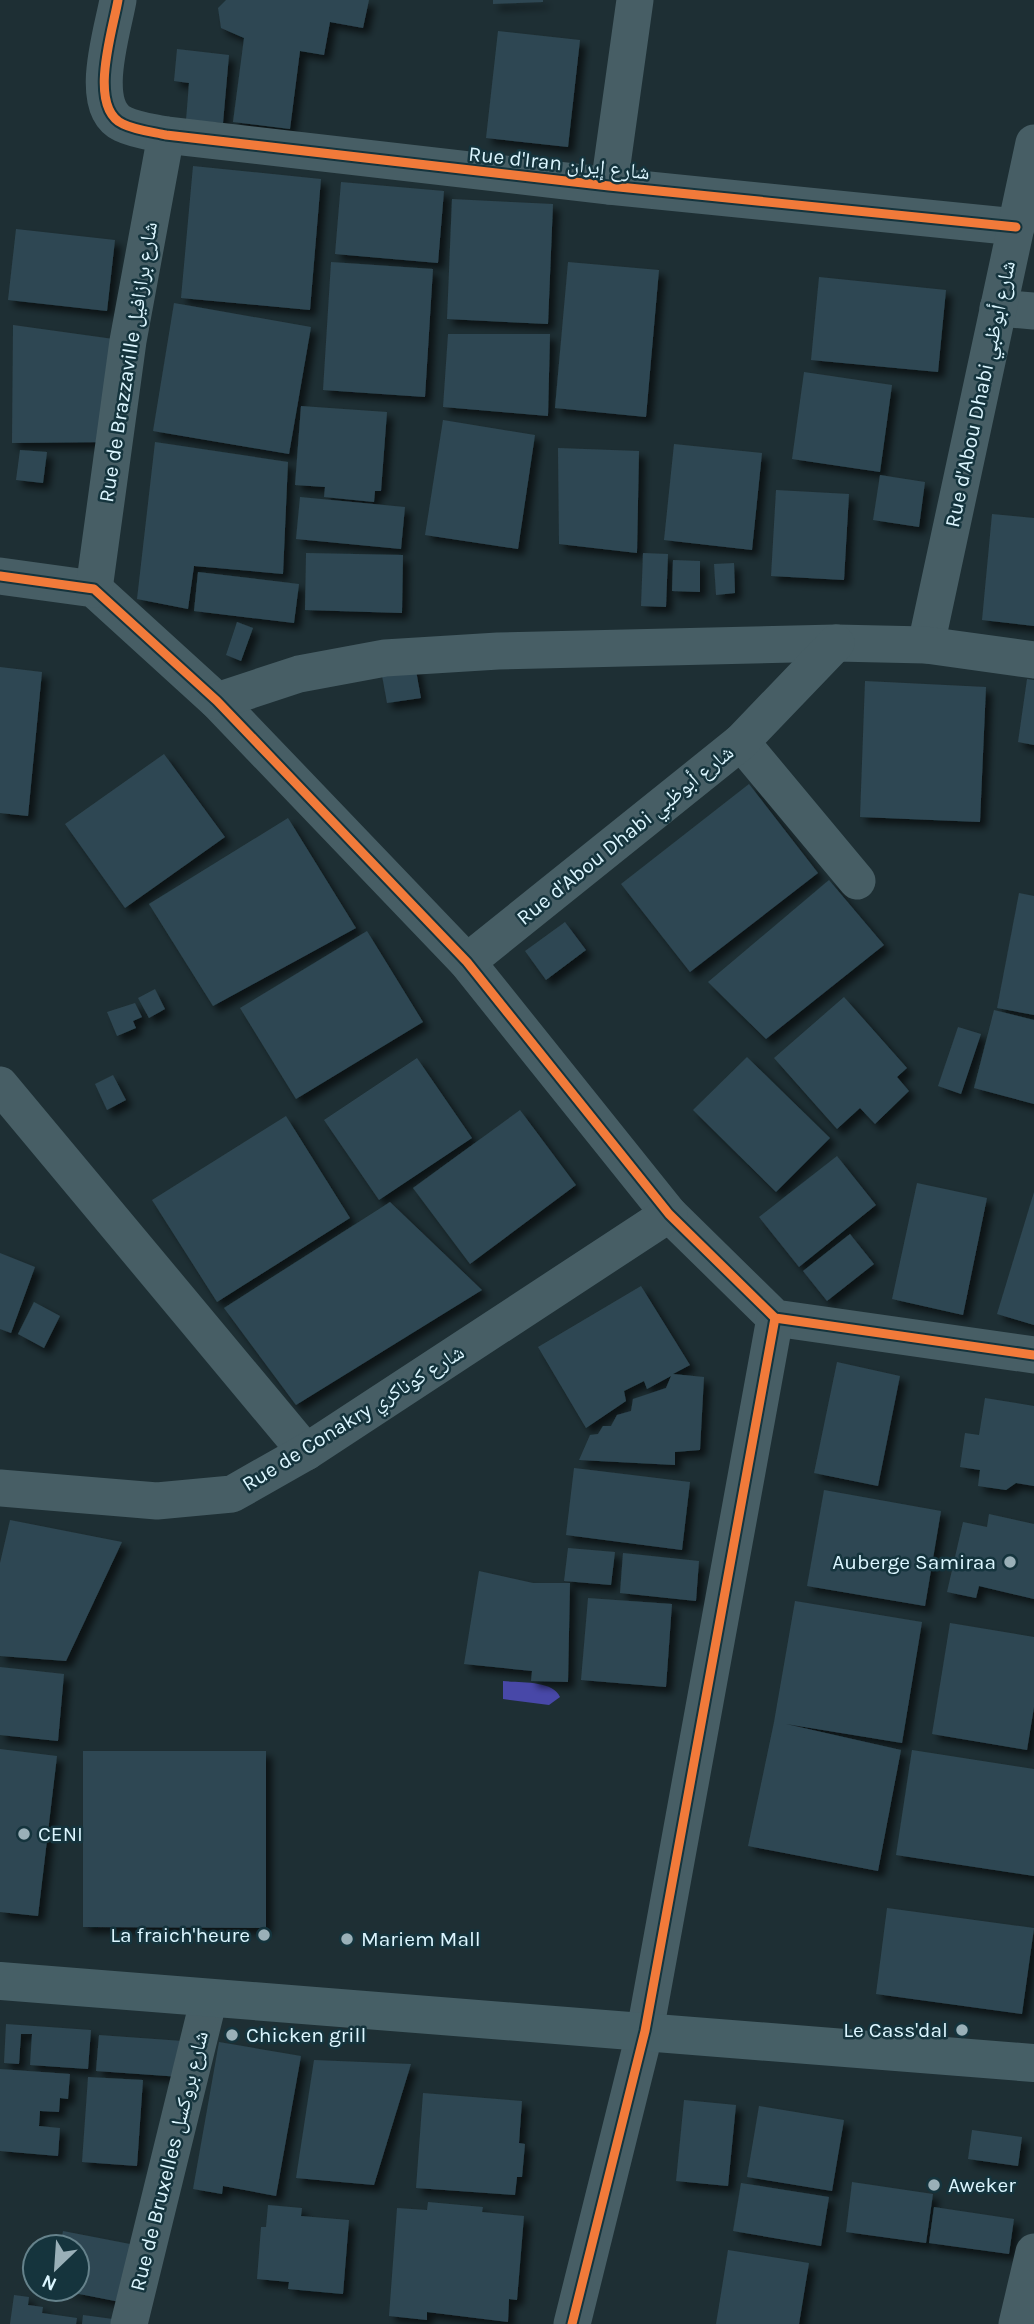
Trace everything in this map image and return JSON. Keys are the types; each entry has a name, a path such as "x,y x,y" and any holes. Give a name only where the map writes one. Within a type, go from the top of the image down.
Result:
{"main road":[{"path":"0,1981 402,2015 645,2031 1034,2063"}],"street":[{"name":"Rue d'Iran شارع إيران","path":"118,0 102,91 107,108 121,124 166,135 610,187 1016,227"},
{"path":"610,187 635,0"},
{"name":"Rue de Brazzaville شارع برازافيل","path":"94,589 128,341 166,135"},
{"name":"Rue d'Abou Dhabi شارع أبوظبي","path":"926,645 1034,143"},
{"path":"998,307 1034,311"},
{"path":"0,576 94,589 217,701 467,962 669,1214 775,1318 1034,1356"},
{"path":"217,701 299,674 384,658 498,651 836,643 926,645 1034,660"},
{"name":"Rue d'Abou Dhabi شارع أبوظبي","path":"467,962 741,742 836,643"},
{"path":"741,742 857,881"},
{"path":"0,1085 306,1452"},
{"name":"Rue de Conakry شارع كوناكري","path":"0,1488 157,1501 232,1494 306,1452 669,1214"},
{"path":"572,2324 645,2031 775,1318"},
{"name":"Rue de Bruxelles شارع بروكسل","path":"129,2324 209,1998"},
{"path":"1017,2324 1034,2252"}],"shaded area":[{"path":"503,1681 543,1685 551,1688 560,1697 549,1705 503,1699"}],"building":[{"path":"226,0 369,0 363,28 330,22 324,55 300,51 290,129 233,122 244,38 221,28 218,8"},
{"path":"493,0 543,0 543,2 493,4"},
{"path":"498,31 580,40 568,147 486,138"},
{"path":"177,49 229,55 223,123 186,120 189,83 174,81"},
{"path":"193,166 321,179 310,310 181,298"},
{"path":"341,182 444,191 438,263 335,254"},
{"path":"452,199 553,204 548,324 447,319"},
{"path":"16,229 115,240 107,311 8,300"},
{"path":"331,262 433,269 425,397 323,390"},
{"path":"568,262 659,270 646,417 555,408"},
{"path":"819,277 946,290 938,372 811,360"},
{"path":"174,303 311,327 289,454 153,431"},
{"path":"13,325 128,341 114,442 12,443"},
{"path":"448,334 550,334 548,416 443,407"},
{"path":"804,372 892,385 880,472 792,459"},
{"path":"301,406 387,412 381,491 375,491 374,502 324,497 325,487 295,485"},
{"path":"443,420 535,435 518,549 425,535"},
{"path":"155,442 288,462 283,574 194,566 188,609 137,599"},
{"path":"674,444 762,453 752,550 664,540"},
{"path":"558,448 639,451 637,553 559,544"},
{"path":"20,450 47,452 43,483 16,480"},
{"path":"880,475 925,482 919,527 873,520"},
{"path":"776,490 849,494 844,580 771,576"},
{"path":"300,497 405,507 401,549 296,539"},
{"path":"992,514 1034,518 1034,626 982,620"},
{"path":"306,553 403,555 402,613 305,610"},
{"path":"643,553 668,554 666,607 641,606"},
{"path":"673,560 700,561 700,592 672,591"},
{"path":"734,563 735,593 716,595 714,564"},
{"path":"198,572 299,584 294,623 194,611"},
{"path":"237,622 253,628 241,661 226,655"},
{"path":"415,665 421,698 387,703 381,670"},
{"path":"0,667 42,672 28,816 0,813"},
{"path":"1027,679 1034,680 1034,745 1018,742"},
{"path":"865,681 986,687 980,822 860,817"},
{"path":"164,754 225,837 125,908 65,824"},
{"path":"749,784 818,873 690,972 621,884"},
{"path":"288,818 356,928 213,1006 149,904"},
{"path":"829,880 884,945 766,1039 708,982"},
{"path":"1019,893 1034,896 1034,1015 997,1008"},
{"path":"565,922 586,950 546,980 525,951"},
{"path":"367,931 423,1022 296,1099 240,1008"},
{"path":"155,989 165,1009 149,1018 138,998"},
{"path":"844,997 907,1068 897,1077 909,1091 875,1124 860,1108 837,1129 774,1058"},
{"path":"135,1003 142,1017 133,1021 136,1028 117,1036 107,1012"},
{"path":"994,1010 1034,1020 1034,1104 974,1088"},
{"path":"958,1027 981,1034 961,1094 938,1086"},
{"path":"747,1057 830,1138 776,1192 693,1110"},
{"path":"417,1058 472,1138 379,1200 324,1120"},
{"path":"113,1075 126,1100 107,1110 95,1084"},
{"path":"520,1110 576,1185 470,1264 413,1188"},
{"path":"286,1116 350,1218 217,1302 152,1200"},
{"path":"837,1156 876,1205 799,1267 759,1217"},
{"path":"917,1183 987,1198 963,1315 892,1299"},
{"path":"1034,1192 1034,1325 997,1314"},
{"path":"390,1202 482,1290 296,1405 224,1308"},
{"path":"850,1234 874,1264 827,1301 803,1271"},
{"path":"0,1253 35,1267 11,1333 0,1329"},
{"path":"641,1286 690,1365 673,1374 704,1377 700,1450 675,1452 675,1465 579,1460 590,1435 598,1434 603,1426 611,1426 617,1415 631,1411 633,1399 666,1388 671,1376 647,1389 644,1381 624,1391 626,1401 586,1428 538,1347"},
{"path":"34,1302 60,1316 44,1348 18,1334"},
{"path":"837,1362 900,1376 878,1486 814,1473"},
{"path":"985,1398 1034,1406 1034,1486 1016,1483 1006,1490 978,1486 980,1470 960,1467 965,1433 979,1435"},
{"path":"574,1468 690,1482 682,1550 566,1535"},
{"path":"824,1490 941,1511 925,1606 807,1586"},
{"path":"989,1514 1034,1524 1034,1599 979,1586 976,1598 947,1592 963,1522 987,1527"},
{"path":"10,1520 122,1542 66,1661 0,1656 0,1563"},
{"path":"568,1548 615,1552 611,1585 564,1581"},
{"path":"623,1553 699,1561 696,1601 620,1593"},
{"path":"479,1571 533,1583 570,1583 568,1682 531,1681 532,1671 464,1664"},
{"path":"588,1598 672,1604 666,1687 581,1680"},
{"path":"795,1601 922,1622 902,1743 786,1724 901,1750 878,1871 748,1846 774,1722"},
{"path":"950,1623 1034,1637 1034,1707 1027,1750 932,1734"},
{"path":"0,1667 64,1674 58,1741 0,1735"},
{"name":"CENI","path":"0,1749 57,1756 38,1916 0,1912"},
{"path":"912,1750 1034,1769 1034,1876 896,1855"},
{"path":"83,1751 266,1751 266,1928 83,1927"},
{"path":"887,1908 1034,1928 1022,2014 876,1994"},
{"path":"6,2024 91,2030 88,2069 30,2065 32,2034 21,2034 19,2064 4,2063"},
{"path":"99,2035 183,2041 181,2077 96,2071"},
{"path":"219,2042 301,2056 276,2196 223,2186 222,2194 193,2189"},
{"path":"314,2060 411,2064 374,2185 296,2178"},
{"path":"0,2069 70,2074 68,2099 60,2098 59,2112 40,2111 39,2126 60,2128 58,2156 0,2151"},
{"path":"88,2077 143,2080 137,2166 82,2162"},
{"path":"423,2093 522,2101 519,2143 525,2144 522,2177 517,2177 515,2195 416,2188"},
{"path":"684,2100 736,2105 728,2186 676,2181"},
{"path":"759,2106 844,2120 832,2191 747,2177"},
{"path":"972,2130 1022,2137 1018,2166 968,2159"},
{"path":"852,2182 933,2194 926,2243 846,2232"},
{"path":"741,2183 829,2197 821,2246 733,2231"},
{"path":"428,2202 483,2207 482,2212 524,2216 517,2300 509,2299 508,2322 427,2312 427,2320 389,2316 397,2208 427,2210"},
{"path":"268,2205 302,2208 301,2216 349,2220 343,2294 288,2289 289,2282 257,2279 261,2227 266,2227"},
{"path":"934,2207 1014,2219 1009,2254 929,2243"},
{"path":"91,2236 130,2244 120,2302 91,2296"},
{"path":"728,2250 809,2263 799,2324 716,2324"},
{"path":"14,2295 21,2296 21,2303 43,2307 42,2313 77,2318 76,2324 10,2324"},
{"path":"83,2315 113,2319 112,2324 82,2324"}],"cycle path":[{"path":"118,0 105,67 106,102 112,115 123,124 138,129 166,135 609,186 1016,227"},
{"path":"0,576 94,589 217,701 467,962 669,1214 775,1318 1034,1355"},
{"path":"572,2324 645,2031 775,1318"}],"place":[{"name":"Auberge Samiraa","path":"1010,1562"},
{"name":"CENI","path":"24,1834"},
{"name":"La fraich'heure","path":"264,1935"},
{"name":"Mariem Mall","path":"347,1939"},
{"name":"Le Cass'dal","path":"962,2030"},
{"name":"Chicken grill","path":"232,2035"},
{"name":"Aweker","path":"934,2185"}]}
